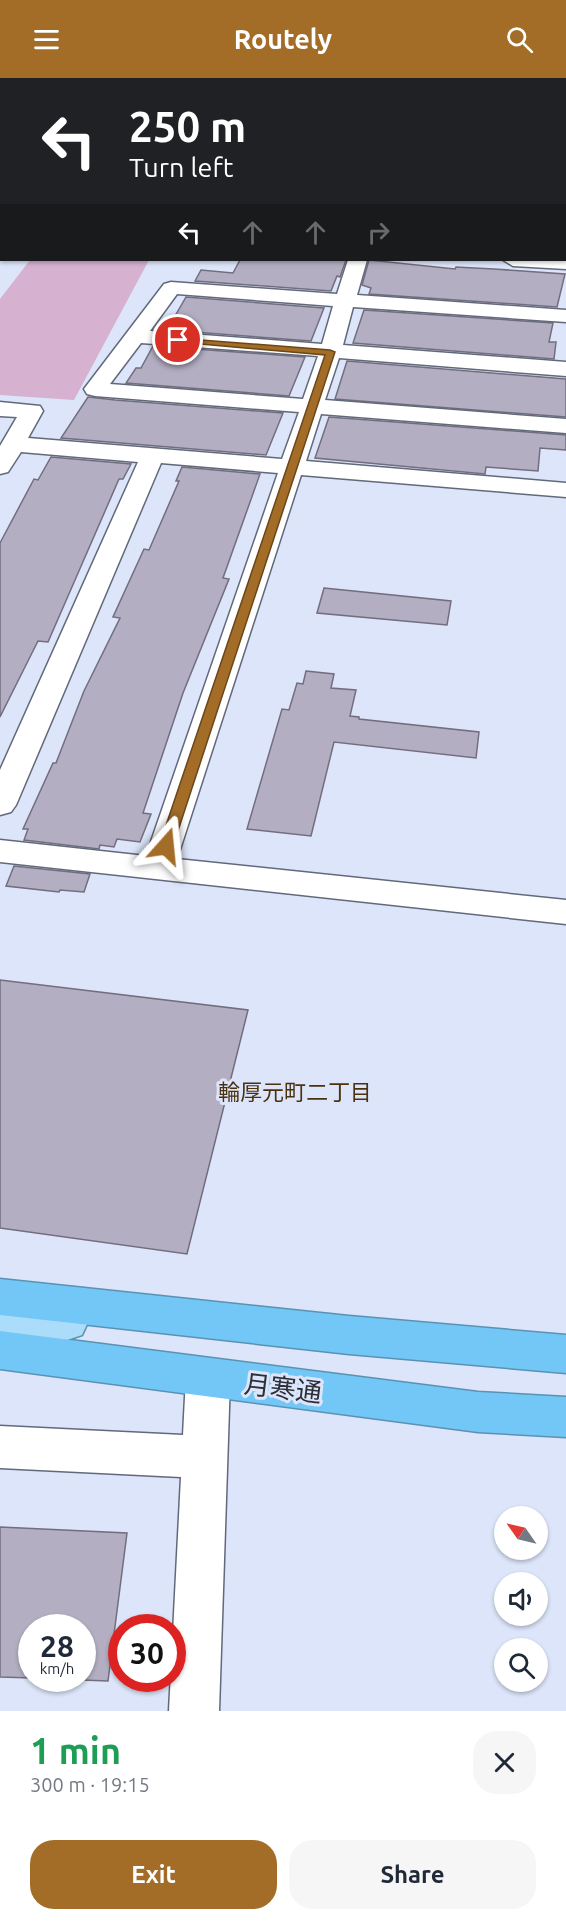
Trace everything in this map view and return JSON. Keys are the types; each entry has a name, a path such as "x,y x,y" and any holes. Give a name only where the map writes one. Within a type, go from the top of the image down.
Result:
{"highway":[{"path":"0,1297 349,1335 566,1354"},
{"name":"月寒通","path":"0,1350 478,1412 566,1417"}],"main road":[{"path":"0,1315 132,1328 349,1335"}],"street":[{"path":"158,868 312,407 357,261"},
{"path":"531,261 566,263"},
{"path":"566,316 171,288 95,389 566,426"},
{"path":"135,336 566,369"},
{"path":"0,409 32,411 0,467"},
{"path":"13,444 566,490"},
{"path":"0,805 153,455"},
{"path":"0,850 566,912"},
{"path":"194,1711 208,1378"},
{"path":"0,1447 205,1457"}],"shaded area":[{"path":"29,261 148,261 74,400 0,395 0,299"}],"building":[{"path":"239,261 346,261 340,277 337,276 331,291 195,281 201,270 233,273"},
{"path":"369,261 455,269 456,267 565,274 557,307 369,294 371,288 362,285"},
{"path":"186,297 324,308 311,341 167,330"},
{"path":"364,310 553,323 549,342 556,342 554,359 353,343"},
{"path":"153,346 305,357 289,396 126,383 136,368 141,368"},
{"path":"347,361 566,379 566,417 335,399"},
{"path":"88,397 283,413 266,455 61,438"},
{"path":"329,417 566,435 566,450 540,448 538,471 486,467 485,474 315,458"},
{"path":"51,457 131,464 123,479 119,479 48,642 38,641 0,717 0,543 34,479 38,480"},
{"path":"182,467 260,474 223,578 229,579 183,693 143,813 151,814 140,842 117,839 114,847 100,845 99,849 24,840 28,829 23,829 53,763 56,763 84,691 120,618 113,617 144,549 149,550 179,481 176,481"},
{"path":"324,588 451,601 447,625 317,613"},
{"path":"306,671 334,674 331,688 356,690 350,716 359,717 359,719 479,732 476,758 334,742 311,836 247,829 282,709 289,710 297,683 303,684"},
{"path":"14,866 90,874 84,892 60,890 59,892 6,886"},
{"path":"0,980 248,1010 187,1254 0,1228"},
{"path":"0,1527 127,1533 117,1614 108,1614 108,1681 96,1681 96,1614 18,1614 18,1678 0,1677"}],"district":[{"name":"輪厚元町二丁目","path":"295,1091"}],"route":[{"path":"166,846 330,352 178,340"}]}
